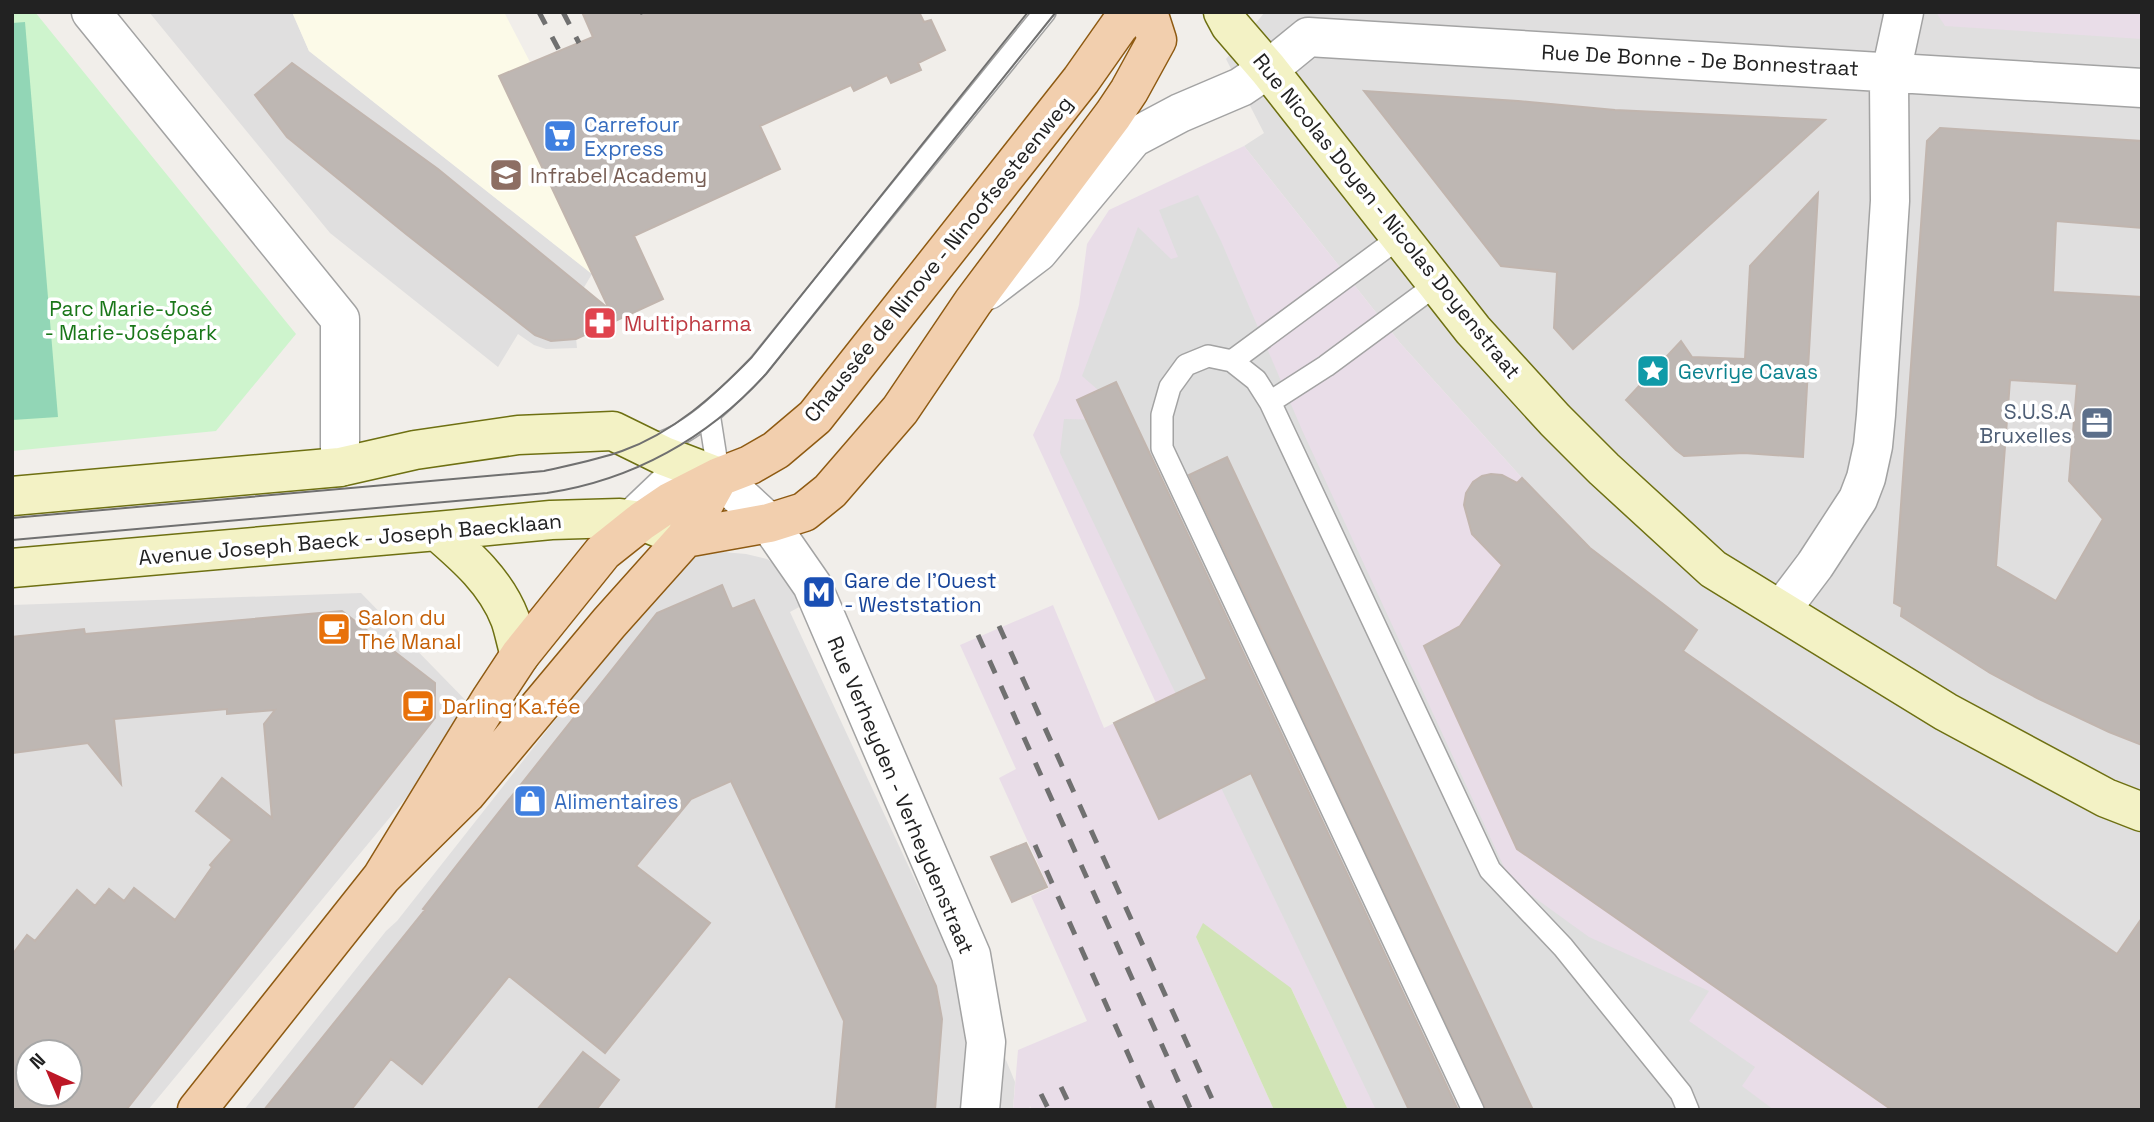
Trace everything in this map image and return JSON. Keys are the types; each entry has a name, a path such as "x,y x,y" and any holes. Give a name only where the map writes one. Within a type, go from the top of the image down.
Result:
{"main road":[{"name":"Chaussée de Ninove - Ninoofsesteenweg","path":"382,877 520,655 631,519 750,465 776,450 815,417 1081,80 1119,26 1133,12"},
{"path":"685,538 769,523 804,512 830,491 849,470 900,410 973,302 1129,91 1157,40 1148,12"},
{"name":"Chaussée de Ninove - Ninoofsesteenweg","path":"197,1110 382,877 467,793 609,622 685,538 719,477"}],"street":[{"path":"90,12 340,319 340,467"},
{"name":"Rue Nicolas Doyen - Nicolas Doyenstraat","path":"1223,12 1230,25 1268,69 1473,330 1604,469 1713,569 1946,712 2106,798 2142,812"},
{"path":"1781,610 1815,565 1858,499 1871,456 1890,201 1888,98 1904,12"},
{"name":"Rue De Bonne - De Bonnestraat","path":"1268,69 1308,37 2142,88"},
{"path":"973,302 1038,251 1133,138 1180,113 1241,87 1268,69"},
{"path":"12,496 340,467 415,450 518,435 613,431 719,477"},
{"name":"Rue Verheyden - Verheydenstraat","path":"719,477 769,523 812,584 971,955 986,1042 979,1110"},
{"name":"Avenue Joseph Baeck - Joseph Baecklaan","path":"12,569 551,520 631,519 685,538"},
{"path":"437,531 469,558 494,588 509,617 520,655"}],"lane":[{"name":"Chaussée de Ninove - Ninoofsesteenweg","path":"639,444 647,446 668,441 734,392 759,365 1045,12"},
{"path":"1232,361 1400,237"},
{"path":"1270,402 1326,366 1437,284"},
{"path":"1473,1110 1162,449 1162,415 1170,387 1186,365 1208,356 1232,361 1256,380 1270,402 1490,870 1563,947 1681,1094 1688,1110"},
{"name":"Chaussée de Ninove - Ninoofsesteenweg","path":"631,519 666,475 709,413"},
{"path":"709,413 719,477"}],"shaded area":[{"path":"149,12 292,12 309,51 592,274 583,289 577,348 546,349 534,345 518,334 498,367 330,233"},
{"name":"Infrabel Academy","path":"292,12 504,12 530,62 500,77 592,274 309,51"},
{"path":"1265,12 2142,12 2142,918 2117,954 1683,651 1697,630 1590,548 1522,478 1401,344 1244,146 1264,133 1226,59"},
{"path":"1936,12 2142,12 2142,39 1945,26"},
{"path":"1244,146 1401,344 1522,478 1590,548 1697,630 1683,651 2116,954 2142,918 2142,1110 1348,1110 1291,988 1196,937 1274,1110 1032,1110 1030,1106 1029,1110 1013,1110 1018,1050 1087,1021 1031,896 1049,888 999,778 1016,769 960,645 1053,605 1104,728 1156,703 1033,435 1059,380 1079,305 1087,244 1109,210"},
{"path":"1198,195 1221,241 1302,430 1510,880 1589,937 1709,991 1689,1021 1755,1067 1742,1086 1774,1110 1376,1110 1060,453 1064,419 1108,420 1113,403 1082,376 1138,227 1171,259 1178,257 1159,210"},
{"path":"723,552 767,559 779,567 790,582 801,606 790,612 942,938 954,933 1015,1082 1013,1110 244,1110 386,931 397,921 663,583 676,569 695,556"},
{"path":"361,593 477,712 148,1110 12,1110 12,605"}],"green space":[{"name":"Parc Marie-José - Marie-Josépark","path":"12,12 35,12 296,334 216,431 12,451"},
{"path":"25,22 58,417 12,420 12,23"},
{"path":"1203,923 1291,988 1348,1110 1274,1110 1196,937"}],"building":[{"path":"582,12 919,12 924,22 931,20 945,50 918,63 921,70 891,83 887,75 854,91 851,85 760,126 780,169 634,236 663,299 576,339 551,341 535,335 287,137 255,95 292,63 438,169 609,309 499,76 593,37"},
{"path":"1364,91 1615,110 1825,120 1573,349 1554,328 1557,272 1501,266"},
{"path":"1940,128 2142,141 2142,228 2056,221 2053,292 2142,297 2142,745 2037,698 1990,673 1901,616 1902,607 1894,603 1927,141","holes":["2010,380 2077,384 2069,481 2103,519 2056,601 1996,566"]},
{"path":"1818,193 1803,457 1744,453 1684,456 1626,400 1681,341 1692,357 1745,359 1750,266"},
{"path":"1116,382 1458,1110 1409,1110 1251,773 1159,819 1114,723 1207,679 1077,400"},
{"path":"1227,457 1533,1110 1486,1110 1189,475"},
{"path":"1491,474 1502,475 1517,483 1522,478 1590,548 1697,630 1683,651 2117,954 2142,918 2142,1110 1892,1110 1517,849 1424,646 1460,626 1502,565 1472,534 1464,505 1466,493 1473,482"},
{"path":"722,585 732,609 754,600 936,986 942,1019 935,1110 836,1110 844,1021 731,781 691,799 636,866 710,923 605,1053 509,976 422,1084 391,1059 351,1110 264,1110 425,910 423,909 457,865 657,613"},
{"path":"342,611 435,683 435,718 126,1110 12,1110 12,955 27,935 35,941 77,890 95,906 109,889 124,901 134,888 175,920 212,867 210,865 232,840 196,811 222,778 272,818 264,724 275,710 227,714 227,709 114,719 121,784 88,743 12,753 12,637 84,629 85,634"},
{"path":"1026,843 1047,887 1012,902 991,857"},
{"path":"583,1052 619,1080 596,1110 537,1110"}],"tram line":[{"path":"12,518 544,471 603,457 641,443 692,412 752,357 1028,12"},
{"path":"12,540 547,493 609,478 667,453 719,418 766,374 1056,12"}],"railway":[{"path":"539,12 560,52"},
{"path":"563,12 579,43"},
{"path":"999,626 1217,1110"},
{"path":"978,635 1191,1110"},
{"path":"1035,845 1153,1110"},
{"path":"1061,1087 1072,1110"},
{"path":"1041,1094 1049,1110"}],"place":[{"name":"Carrefour Express","path":"560,136"},
{"name":"Infrabel Academy","path":"506,175"},
{"name":"Multipharma","path":"600,323"},
{"name":"Gevriye Cavas","path":"1653,371"},
{"name":"S.U.S.A Bruxelles","path":"2097,423"},
{"name":"Gare de l'Ouest - Weststation","path":"819,592"},
{"name":"Salon du Thé Manal","path":"334,629"},
{"name":"Darling Ka.fée","path":"418,706"},
{"name":"Alimentaires","path":"530,801"}]}
